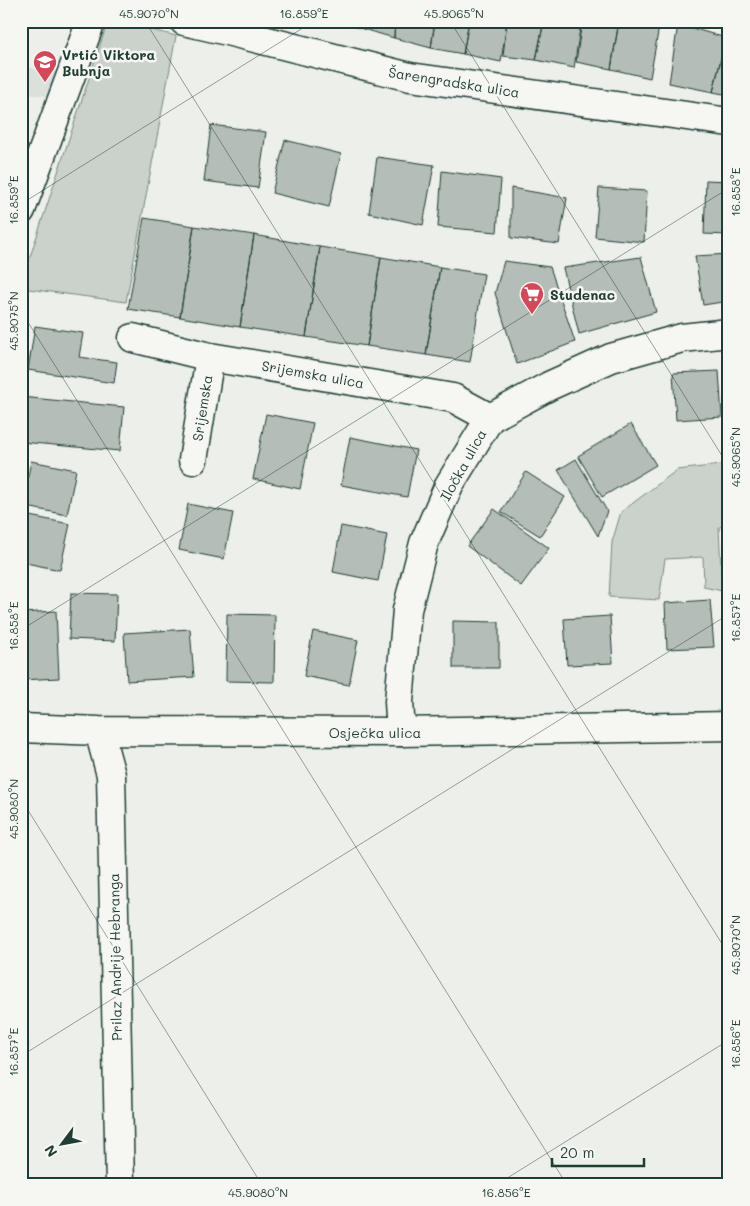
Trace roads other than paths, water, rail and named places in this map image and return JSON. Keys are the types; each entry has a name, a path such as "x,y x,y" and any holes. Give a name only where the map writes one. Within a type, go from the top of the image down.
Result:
{"street":[{"path":"21,210 91,21"},
{"name":"Šarengradska ulica","path":"184,21 410,77 729,122"},
{"name":"Iločka ulica","path":"401,732 399,702 407,610 424,543 449,485 490,418 549,386 611,358 682,338 729,333"},
{"name":"Srijemska ulica","path":"133,338 210,357 453,398 490,418"},
{"name":"Srijemska","path":"193,460 210,357"},
{"name":"Osječka ulica","path":"21,728 99,731 401,732 729,726"},
{"name":"Prilaz Andrije Hebranga","path":"99,731 112,775 120,1185"}],"place":[{"name":"Vrtić Viktora Bubnja","path":"45,83"},
{"name":"Studenac","path":"532,315"}]}
